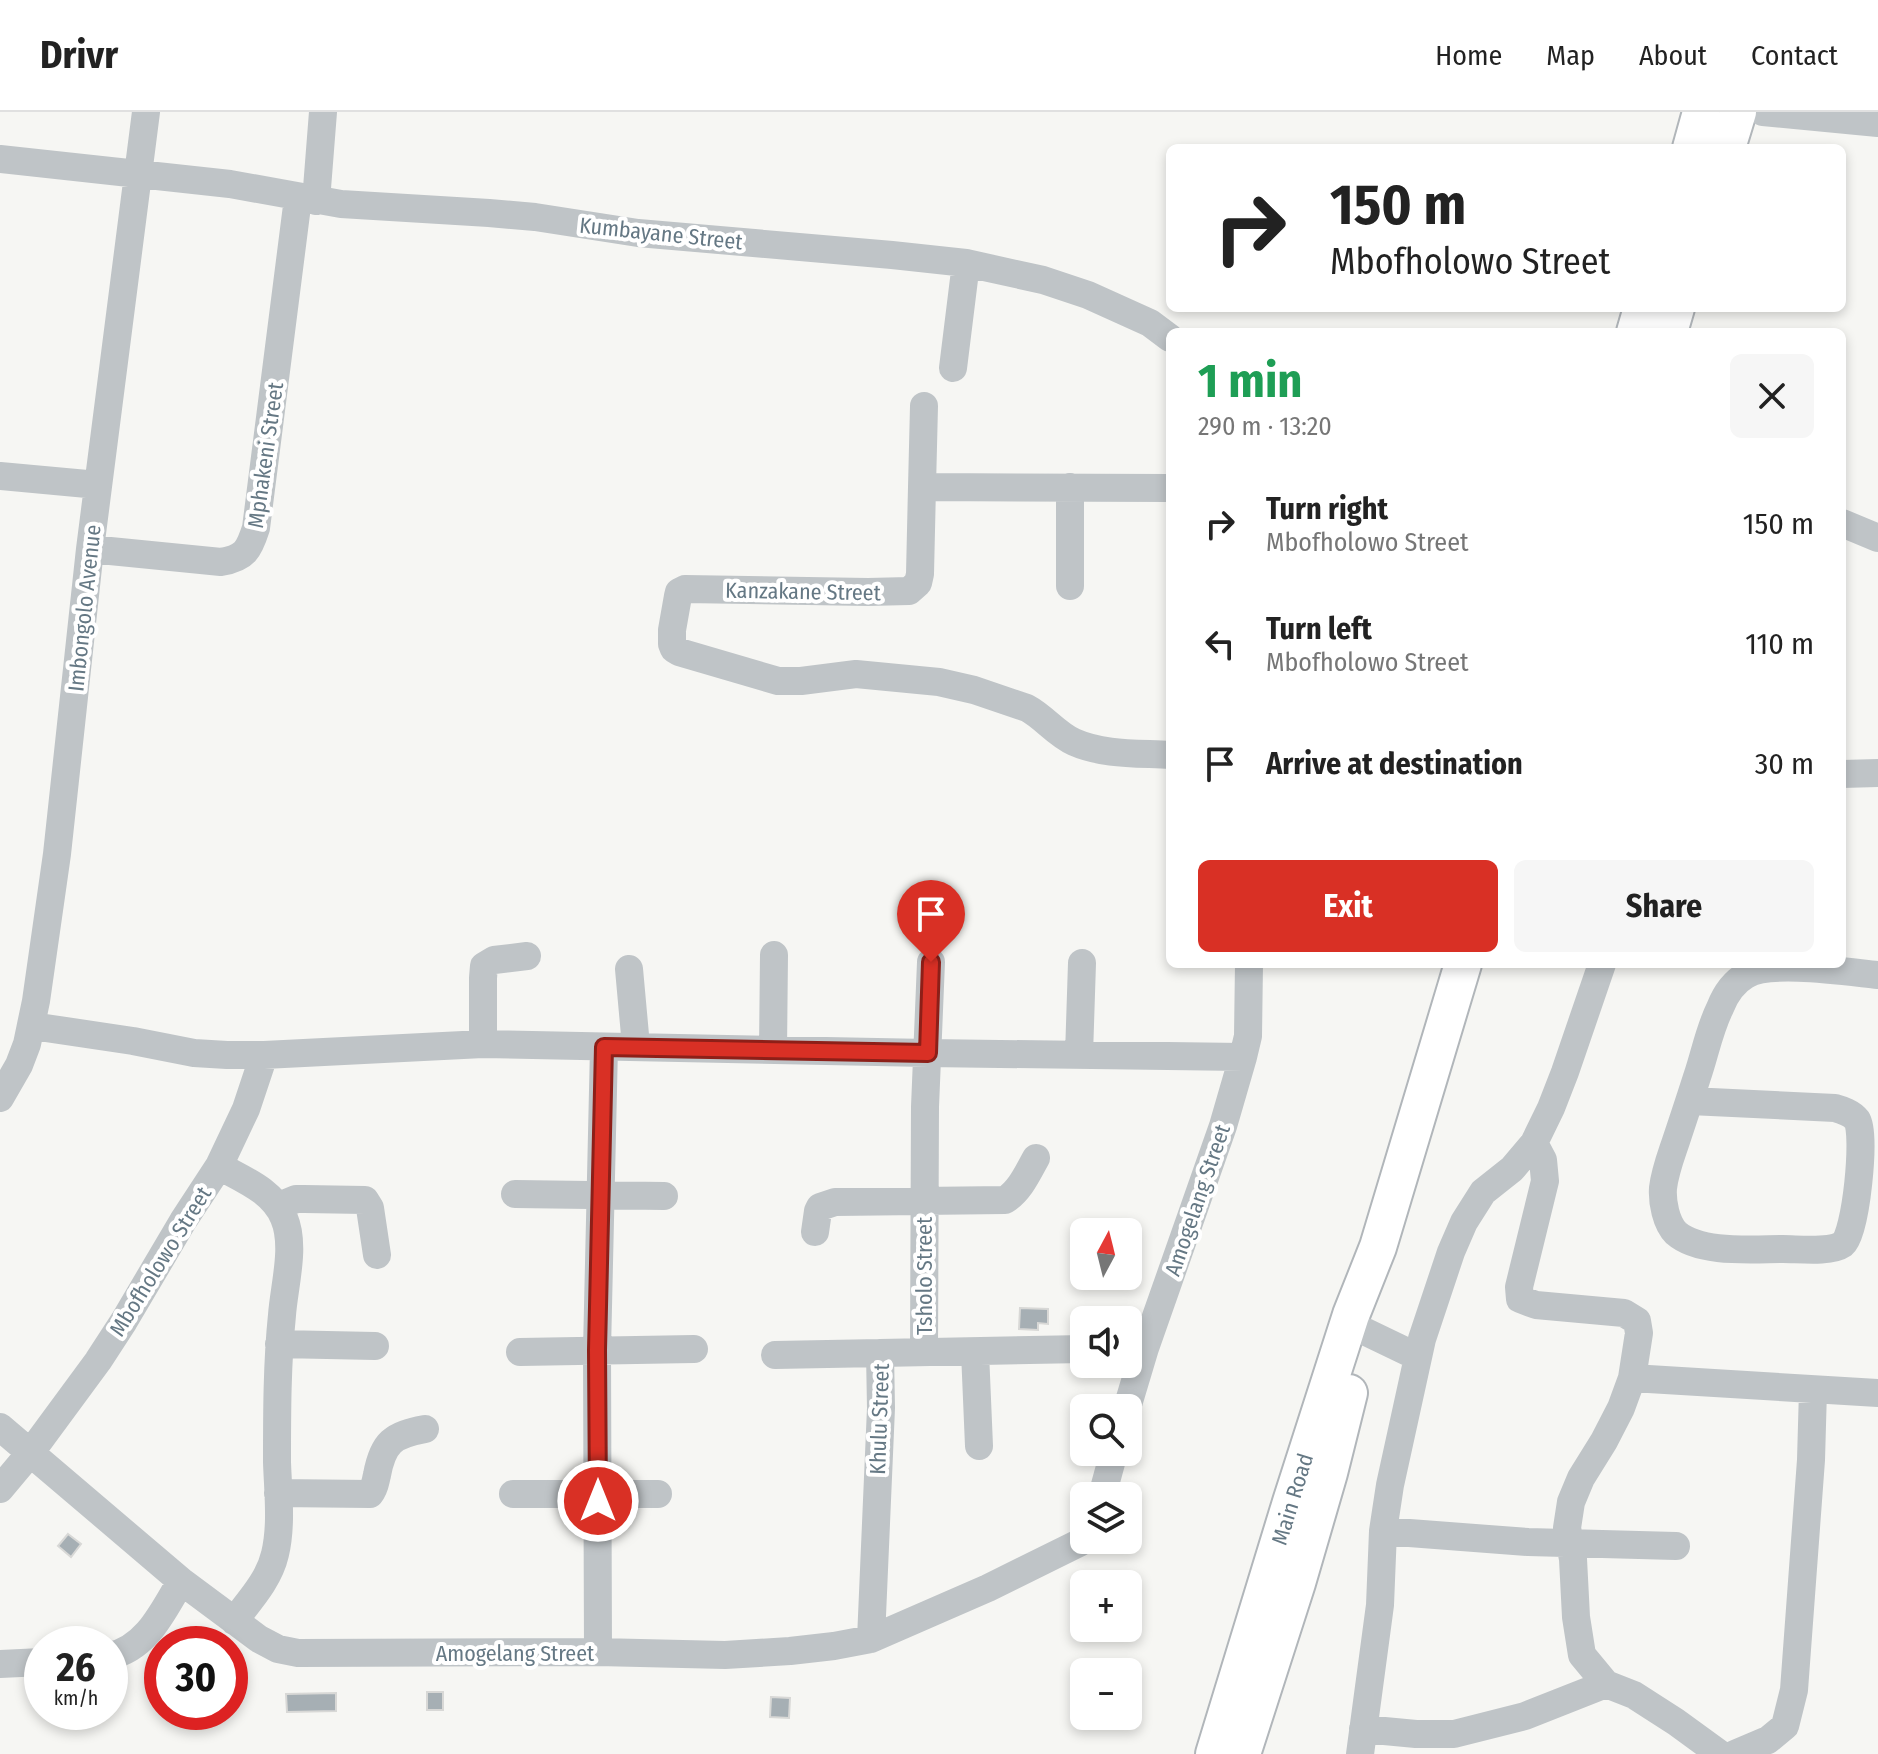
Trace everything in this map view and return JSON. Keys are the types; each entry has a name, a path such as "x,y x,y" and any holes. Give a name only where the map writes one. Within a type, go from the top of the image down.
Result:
{"main road":[{"path":"1692,144 1701,112"},
{"path":"1728,144 1738,112"},
{"name":"Main Road","path":"1214,1754 1351,1315 1378,1247 1462,968"},
{"name":"Main Road","path":"1242,1754 1329,1473 1377,1290 1378,1247"}],"street":[{"name":"Imbongolo Avenue","path":"0,1098 19,1065 32,1026 57,854 90,549 146,112"},
{"path":"307,199 323,112"},
{"path":"1763,112 1878,123"},
{"name":"Kumbayane Street","path":"0,159 230,184 370,207 535,217 638,233 966,263 1043,280 1088,295 1150,323 1166,335"},
{"name":"Mphakeni Street","path":"90,549 221,562 234,560 249,547 256,528 307,199"},
{"path":"953,368 966,263"},
{"name":"Kanzakane Street","path":"924,406 918,583 909,591 895,593 685,589 678,596 671,639 674,649 688,656 778,681 856,674 950,684 1027,708 1073,742 1101,749 1166,755"},
{"path":"0,476 98,485"},
{"path":"922,487 1166,488"},
{"path":"1070,487 1070,586"},
{"path":"1846,525 1878,538"},
{"path":"1846,774 1878,773"},
{"path":"773,1050 774,955"},
{"path":"483,1044 484,966 494,960 527,956"},
{"path":"928,1053 931,962"},
{"path":"1079,1055 1082,963"},
{"path":"1601,968 1565,1072 1534,1143 1512,1169 1483,1192 1464,1222 1451,1252 1418,1357 1399,1437 1383,1531 1380,1605 1361,1742 1416,1734 1454,1734 1525,1716 1606,1684"},
{"path":"1690,1101 1835,1108 1857,1120 1861,1146 1854,1220 1849,1237 1843,1243 1832,1248 1809,1250 1726,1248 1686,1240 1673,1231 1665,1209 1663,1190 1667,1168 1720,1007 1732,987 1759,968 1878,975"},
{"path":"629,969 636,1046"},
{"name":"Amogelang Street","path":"1142,1333 1223,1126 1248,1036 1249,976"},
{"path":"32,1026 194,1053 264,1055 483,1044 1243,1057"},
{"path":"598,1652 597,1350 604,1047"},
{"name":"Tsholo Street","path":"924,1351 928,1053"},
{"name":"Mbofholowo Street","path":"0,1489 107,1348 219,1166 241,1121 264,1055"},
{"path":"1534,1143 1543,1160 1545,1181 1519,1287 1520,1299 1536,1305 1624,1313 1637,1321 1639,1333 1632,1378 1621,1408 1581,1478 1571,1502 1567,1528 1582,1655 1606,1684 1645,1702 1720,1754"},
{"name":"Tsholo Street","path":"815,1232 818,1211 824,1205 835,1202 1005,1200 1012,1196 1036,1158"},
{"path":"219,1166 262,1190 279,1206 289,1238 279,1344 276,1552 263,1582 234,1621"},
{"path":"515,1194 664,1196"},
{"path":"279,1206 296,1199 365,1200 370,1208 377,1255"},
{"path":"1366,1332 1418,1357"},
{"path":"279,1344 375,1346"},
{"path":"520,1352 694,1349"},
{"name":"Khulu Street","path":"871,1639 881,1408 880,1353 1070,1349"},
{"path":"975,1352 979,1446"},
{"path":"775,1355 880,1353"},
{"path":"1632,1378 1878,1393"},
{"path":"1735,1754 1768,1740 1785,1726 1794,1690 1811,1460 1813,1390"},
{"name":"Amogelang Street","path":"0,1427 181,1581 259,1639 278,1649 298,1653 598,1652 725,1655 790,1651 871,1639 988,1588 1070,1547"},
{"path":"278,1493 370,1494 374,1490 380,1459 389,1443 397,1436 425,1429"},
{"path":"513,1494 658,1494"},
{"path":"1383,1531 1570,1544 1676,1546"},
{"path":"128,1649 143,1639 155,1624 181,1581"},
{"path":"0,1664 24,1663"}],"building":[{"path":"1020,1308 1048,1309 1048,1324 1038,1323 1038,1330 1019,1329"},
{"path":"68,1534 81,1544 71,1557 58,1546"},
{"path":"427,1692 443,1692 443,1710 427,1710"},
{"path":"336,1693 336,1711 287,1712 286,1694"},
{"path":"771,1697 790,1698 789,1718 770,1717"}],"route":[{"path":"598,1501 597,1350 604,1047 928,1053 931,962"}]}
